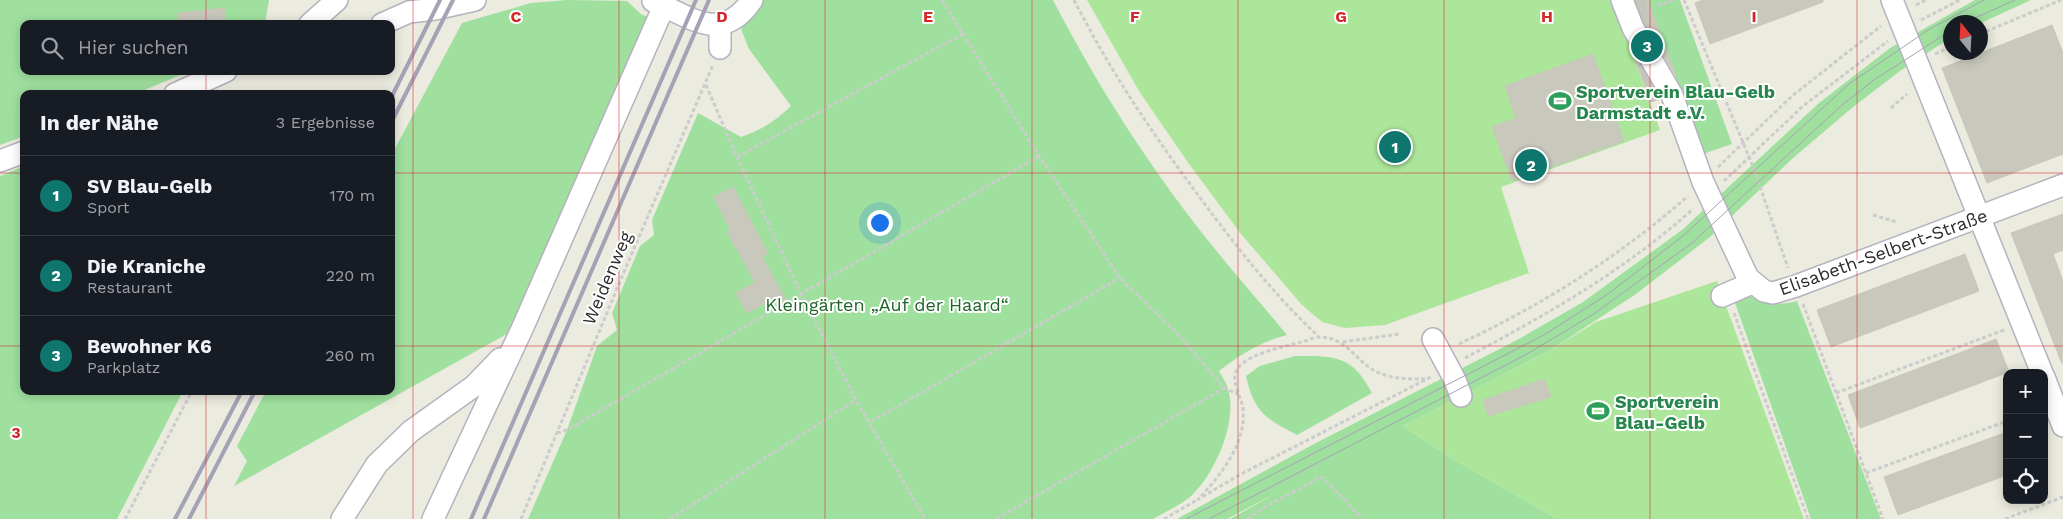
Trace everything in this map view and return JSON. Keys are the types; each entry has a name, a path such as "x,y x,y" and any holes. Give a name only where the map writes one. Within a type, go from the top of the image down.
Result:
{"street":[{"path":"312,0 313,20"},
{"path":"315,20 337,0"},
{"path":"391,20 408,12 435,9 475,0"},
{"path":"433,519 511,348 522,328 658,3 700,21 720,25 742,15 752,0"},
{"path":"1622,0 1633,28 1672,95 1696,184"},
{"path":"1894,7 2024,323 2041,369"},
{"path":"720,25 720,48"},
{"path":"184,90 217,75"},
{"path":"1659,100 1696,184"},
{"path":"0,161 20,154"},
{"name":"Elisabeth-Selbert-Straße","path":"1696,184 1752,283 1764,291 1773,293 1980,218 2063,185"},
{"path":"1724,295 1752,283"},
{"path":"1437,346 1461,396"},
{"path":"342,519 377,464 411,432 474,386 511,348"},
{"path":"2048,387 2063,426"}],"path":[{"path":"942,0 964,32 1039,156 1120,278 1181,337 1224,388 1238,394"},
{"path":"1074,0 1129,98 1180,171 1232,242 1293,313 1318,336 1342,342 1399,334"},
{"path":"1657,5 1676,0"},
{"path":"1684,0 1742,142 1883,519"},
{"path":"1164,519 1241,474 1426,379 1437,346 1527,310 1577,280 1671,211 1696,184 1894,7 1926,0"},
{"path":"1988,31 2062,0"},
{"path":"736,158 964,32"},
{"name":"Weidenweg","path":"521,519 628,260 706,85 720,48"},
{"path":"706,85 736,158 801,294 856,400 871,422 925,519"},
{"path":"557,433 567,430 1039,156"},
{"path":"1873,216 1897,222"},
{"path":"871,422 1120,278"},
{"path":"1724,295 1808,519"},
{"path":"1836,392 2024,323"},
{"path":"1197,500 1226,466 1238,440 1243,413 1235,373 1259,353 1318,336"},
{"path":"1342,342 1373,369 1385,375 1400,379 1426,379"},
{"path":"996,519 1224,388"},
{"path":"126,519 190,395"},
{"path":"670,519 856,400"},
{"path":"1866,473 2003,422"},
{"path":"1247,519 1263,508 1322,477 1363,519"},
{"path":"2005,519 2063,497"}],"green space":[{"path":"0,0 269,0 266,20 20,20 20,75 180,75 145,90 20,90 20,138 0,145"},
{"path":"567,0 627,1 641,14 655,20 516,329 234,486 247,461 237,446 264,395 395,395 395,149 462,23 531,3"},
{"name":"Kleingärten „Auf der Haard“","path":"760,0 1053,0 1089,66 1150,163 1195,224 1287,335 1251,349 1219,371 1226,382 1230,402 1227,431 1216,462 1190,497 1153,519 528,519 567,430 597,346 617,330 612,313 640,246 654,235 652,220 698,113 741,137 755,132 768,124 791,106 749,49 741,29"},
{"path":"1087,0 1613,0 1660,130 1501,187 1529,273 1385,325 1345,328 1322,322 1302,305 1241,234 1189,164 1139,91"},
{"path":"1648,0 1680,0 1732,144 1703,154"},
{"path":"1975,0 2031,0 1988,20 1988,15 1948,15"},
{"path":"1943,18 1943,43 1900,71 1853,107 1793,158 1710,237 1636,294 1552,349 1403,426 1453,459 1557,519 1230,519 1278,492 1227,519 1177,519 1312,445 1519,339 1583,302 1682,230 1819,103 1890,48"},
{"path":"20,168 20,395 181,395 117,519 0,519 0,176"},
{"name":"Sportverein Blau-Gelb","path":"1717,281 1804,519 1557,519 1453,459 1403,426 1552,349 1596,322"},
{"path":"1748,295 1772,303 1797,301 1881,519 1811,519 1734,300"},
{"path":"1295,356 1322,356 1341,360 1357,371 1365,380 1372,393 1297,435 1269,419 1263,413 1253,398 1246,376 1260,366"}],"building":[{"path":"1635,0 1648,0 1676,76 1644,23"},
{"path":"1703,0 1823,0 1823,2 1710,44 1695,3"},
{"path":"224,8 226,20 178,20 178,13"},
{"path":"2052,25 2063,53 2063,154 1987,183 1942,68 1962,60 1988,60 1988,50"},
{"path":"1632,51 1660,99 1651,102"},
{"name":"Sportverein Blau-Gelb Darmstadt e.V.","path":"1593,54 1624,141 1512,181 1492,127 1516,118 1505,86"},
{"path":"733,187 768,254 762,257 786,300 772,307 769,301 747,313 736,293 755,282 727,232 730,230 714,197"},
{"path":"2063,214 2063,250 2053,254 2063,281 2062,364 2011,233"},
{"path":"1965,254 1979,291 1831,347 1817,310"},
{"path":"1996,339 2008,369 2003,369 2003,374 1860,428 1848,395"},
{"path":"1544,379 1551,397 1488,416 1483,400"},
{"path":"2003,433 2003,476 1898,515 1884,477"}],"tunnel":[{"path":"1634,0 1659,100"}],"tram line":[{"path":"1186,519 1544,335 1608,294 1684,235 1849,84 1928,30 1984,0"},
{"path":"1982,15 2015,0"},
{"path":"1209,519 1527,354 1592,315 1692,243 1842,105 1874,80 1943,36"}],"railway":[{"path":"395,90 440,0"},
{"path":"395,115 453,0"},
{"path":"471,519 696,0"},
{"path":"484,519 709,0"},
{"path":"175,519 240,395"},
{"path":"189,519 253,395"}],"place":[{"name":"Bewohner K6","path":"1647,46"},
{"name":"Sportverein Blau-Gelb Darmstadt e.V.","path":"1560,101"},
{"name":"SV Blau-Gelb","path":"1395,147"},
{"name":"Die Kraniche","path":"1531,165"},
{"name":"Sportverein Blau-Gelb","path":"1598,411"}]}
